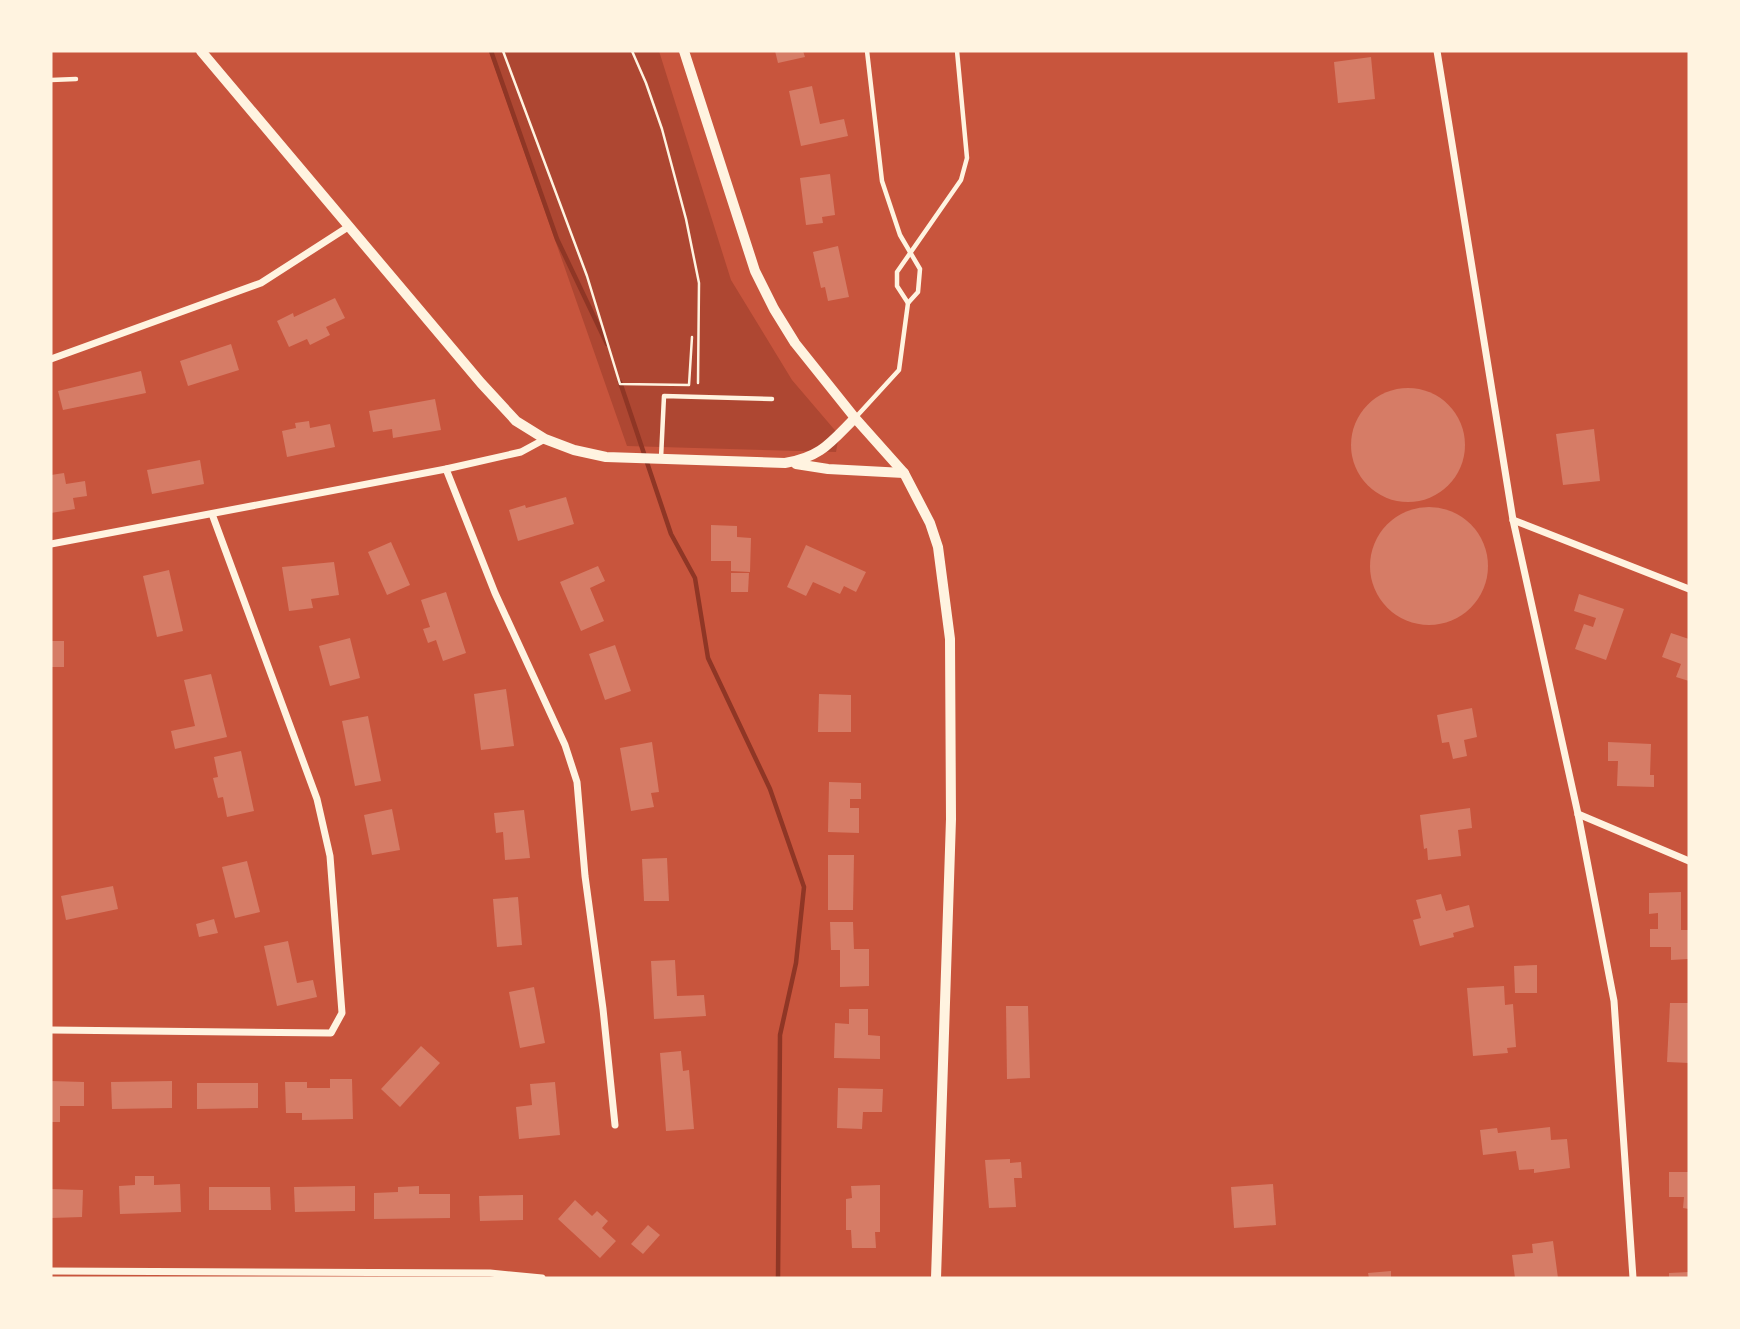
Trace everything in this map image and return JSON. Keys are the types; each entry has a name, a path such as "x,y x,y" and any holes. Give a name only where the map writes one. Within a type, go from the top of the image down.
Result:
{"street":[{"path":"201,51 481,383 516,421 545,439 573,450 606,457 785,463 828,469 904,473"},
{"path":"684,51 755,271 774,309 795,343 855,418 904,473 930,523 938,547 950,639 951,819 936,1278"},
{"path":"1437,51 1513,520 1578,814 1614,1001 1633,1278"},
{"path":"51,359 261,283 348,227"},
{"path":"785,463 806,460 824,450 855,418"},
{"path":"51,544 446,469 521,452 545,439"},
{"path":"446,469 495,593 556,722 577,782 585,877 615,1125"},
{"path":"51,1030 331,1032 342,1013 330,856 317,799 212,514"},
{"path":"1513,520 1689,589"},
{"path":"1578,814 1689,862"},
{"path":"51,1271 289,1275 490,1273 542,1278"}],"lane":[{"path":"855,418 899,370 908,303 918,292 920,269 900,235 882,181 867,51"},
{"path":"908,303 897,286 898,272 961,180 967,158 957,51"},
{"path":"51,80 76,79"},
{"path":"659,459 664,396 772,398"}],"path":[{"path":"503,51 587,276 620,384 689,385 692,337"},
{"path":"632,51 646,83 665,141 686,219 699,283 698,383"}],"shaded area":[{"path":"489,51 659,51 731,280 792,380 839,435 836,452 627,446"}],"building":[{"path":"775,51 803,51 805,57 778,63"},
{"path":"1371,57 1375,99 1338,103 1334,62"},
{"path":"812,86 820,124 844,119 848,136 801,146 789,91"},
{"path":"830,174 835,215 822,217 823,223 806,225 800,178"},
{"path":"838,246 849,297 828,301 825,287 821,288 813,252"},
{"path":"335,298 345,318 326,327 330,335 310,345 307,339 289,347 277,321 293,313 294,317"},
{"path":"231,344 239,370 188,386 180,361"},
{"path":"141,371 146,393 63,410 58,391"},
{"path":"1408,388 1430,393 1448,405 1460,423 1465,445 1460,467 1448,485 1430,497 1408,502 1386,497 1368,485 1356,467 1351,445 1356,423 1368,405 1386,393"},
{"path":"435,399 441,430 393,438 392,429 373,432 369,411"},
{"path":"309,421 310,428 330,424 335,447 287,457 282,431 296,428 295,423"},
{"path":"1594,429 1600,481 1563,485 1556,434"},
{"path":"200,460 204,484 152,494 147,470"},
{"path":"64,473 66,484 85,481 87,496 73,498 75,509 51,513 51,475"},
{"path":"566,497 574,524 518,541 509,510"},
{"path":"1429,507 1452,511 1471,524 1484,543 1488,566 1484,589 1471,608 1452,621 1429,625 1406,621 1387,608 1374,589 1370,566 1374,543 1387,524 1406,511"},
{"path":"711,525 737,526 737,537 751,538 750,572 731,571 731,561 711,561"},
{"path":"391,542 410,585 387,595 368,552"},
{"path":"806,545 866,572 856,592 844,586 840,594 813,582 806,596 787,587"},
{"path":"334,562 339,595 311,599 313,608 289,611 282,567"},
{"path":"598,566 605,581 590,588 604,621 581,631 560,582"},
{"path":"169,570 183,631 157,637 143,576"},
{"path":"731,573 749,573 748,592 731,592"},
{"path":"446,592 466,653 443,661 436,640 428,643 423,629 430,627 421,600"},
{"path":"1579,594 1624,609 1606,660 1575,649 1584,624 1593,627 1596,618 1574,611"},
{"path":"1671,633 1689,639 1689,681 1676,677 1681,664 1662,657"},
{"path":"350,638 360,678 330,686 319,646"},
{"path":"51,641 64,641 64,667 51,667"},
{"path":"615,645 631,691 605,700 589,654"},
{"path":"211,674 227,737 175,749 171,731 195,726 184,680"},
{"path":"506,689 514,746 481,750 474,694"},
{"path":"819,694 851,695 851,732 818,732"},
{"path":"1472,708 1477,737 1464,740 1467,756 1453,759 1449,742 1442,743 1437,715"},
{"path":"368,716 381,781 355,786 342,721"},
{"path":"652,742 659,792 651,793 654,807 631,811 620,748"},
{"path":"1608,742 1651,744 1650,775 1654,775 1654,787 1617,786 1618,761 1608,761"},
{"path":"241,751 254,811 227,817 223,797 218,798 213,778 218,777 214,757"},
{"path":"829,782 861,783 861,799 850,799 850,808 859,808 859,833 828,832"},
{"path":"1470,808 1472,828 1458,830 1461,856 1428,860 1420,815"},
{"path":"392,809 400,850 372,855 364,815"},
{"path":"524,810 530,858 505,860 503,832 496,833 494,813"},
{"path":"828,855 854,855 853,910 828,910"},
{"path":"667,858 669,901 644,901 642,859"},
{"path":"247,861 260,912 235,918 222,867"},
{"path":"113,886 118,909 66,920 61,896"},
{"path":"1681,892 1681,930 1688,930 1688,959 1671,960 1671,947 1650,947 1650,929 1658,929 1658,913 1649,914 1649,893"},
{"path":"1441,894 1446,911 1469,905 1474,927 1453,933 1454,937 1420,946 1413,920 1421,918 1416,900"},
{"path":"518,897 522,945 497,947 493,899"},
{"path":"214,919 218,933 199,937 196,924"},
{"path":"830,922 853,922 854,949 869,949 869,986 840,987 840,950 831,950"},
{"path":"288,941 297,983 313,980 317,997 277,1006 264,946"},
{"path":"675,960 677,996 704,995 706,1016 654,1019 651,961"},
{"path":"1537,965 1537,993 1515,993 1514,966"},
{"path":"1504,986 1505,1005 1513,1004 1516,1047 1507,1048 1508,1053 1473,1056 1467,988"},
{"path":"534,987 545,1043 520,1048 509,992"},
{"path":"1670,1003 1689,1003 1689,1063 1667,1062"},
{"path":"1006,1006 1028,1006 1030,1078 1007,1079"},
{"path":"849,1009 868,1009 868,1035 880,1036 880,1059 834,1058 835,1023 849,1024"},
{"path":"421,1046 440,1063 400,1107 381,1089"},
{"path":"681,1051 683,1071 689,1070 694,1129 666,1131 660,1053"},
{"path":"330,1079 352,1079 353,1119 302,1120 302,1113 286,1113 285,1082 307,1082 307,1088 330,1088"},
{"path":"51,1081 84,1082 84,1106 60,1106 60,1122 51,1122"},
{"path":"172,1081 172,1108 112,1109 111,1082"},
{"path":"555,1082 560,1135 519,1139 516,1107 532,1105 530,1084"},
{"path":"197,1083 258,1083 258,1108 197,1109"},
{"path":"838,1088 883,1089 882,1112 863,1112 862,1129 837,1128"},
{"path":"1550,1127 1551,1140 1567,1139 1570,1168 1534,1173 1534,1169 1519,1170 1516,1151 1483,1155 1480,1130 1497,1128 1498,1133"},
{"path":"1010,1159 1010,1163 1021,1162 1022,1178 1014,1178 1016,1207 989,1208 985,1160"},
{"path":"1669,1172 1689,1172 1689,1209 1683,1208 1684,1197 1669,1197"},
{"path":"135,1176 154,1176 154,1185 180,1184 181,1212 120,1214 119,1186 135,1185"},
{"path":"1273,1184 1276,1225 1234,1228 1231,1187"},
{"path":"880,1185 880,1232 875,1232 876,1248 852,1248 851,1230 846,1230 846,1199 852,1198 851,1186"},
{"path":"355,1186 355,1211 295,1212 294,1187"},
{"path":"419,1186 419,1194 450,1194 450,1218 374,1219 374,1193 398,1192 398,1187"},
{"path":"209,1187 270,1187 271,1210 209,1210"},
{"path":"51,1189 83,1190 82,1217 51,1218"},
{"path":"523,1195 523,1220 480,1221 479,1196"},
{"path":"575,1200 592,1216 597,1211 608,1221 602,1228 616,1241 600,1258 558,1219"},
{"path":"648,1225 660,1235 643,1254 631,1244"},
{"path":"1553,1241 1558,1278 1515,1278 1512,1255 1533,1253 1532,1244"},
{"path":"1391,1271 1391,1277 1369,1278 1368,1273"},
{"path":"1689,1272 1689,1278 1669,1278 1669,1273"}],"waterway":[{"path":"491,51 557,239 607,344"},
{"path":"620,382 671,534 695,578 708,658 770,789 804,887 796,963 780,1035 778,1278"}]}
